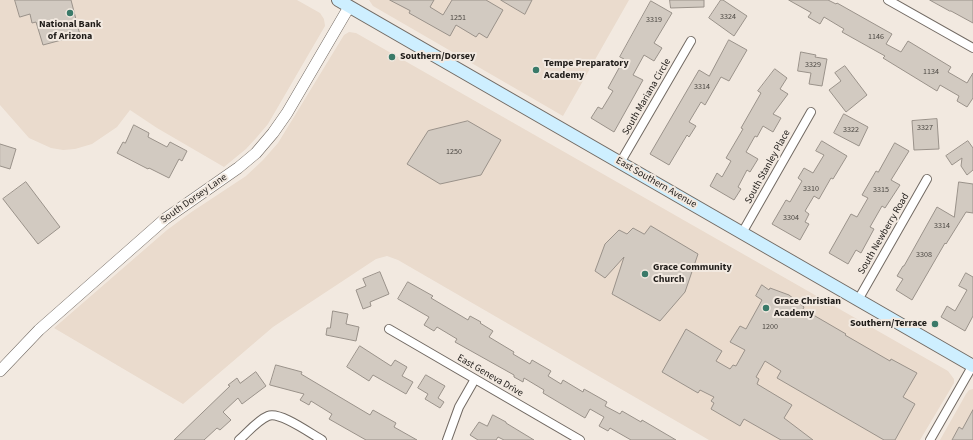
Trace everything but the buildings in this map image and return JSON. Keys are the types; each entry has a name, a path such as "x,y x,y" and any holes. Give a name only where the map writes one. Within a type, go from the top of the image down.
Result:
{"main road":[{"name":"East Southern Avenue","path":"338,0 352,3 620,163 973,366"}],"street":[{"path":"888,0 973,48"},
{"name":"South Dorsey Lane","path":"0,371 39,330 166,219 238,168 256,153 273,133 287,112 352,3"},
{"name":"South Mariana Circle","path":"620,163 690,41"},
{"name":"South Stanley Place","path":"742,233 811,112"},
{"name":"South Newberry Road","path":"858,300 927,179"},
{"name":"East Geneva Drive","path":"389,329 580,440"},
{"path":"930,440 973,366"},
{"path":"446,440 459,407 475,379"},
{"path":"239,440 267,416 273,414 285,419 322,440"}],"shaded area":[{"path":"0,0 297,0 320,13 324,19 325,26 268,124 246,149 224,167 157,128 130,110 117,127 92,144 75,149 63,150 51,148 29,138 0,105"},
{"name":"Tempe Preparatory Academy","path":"369,0 629,0 563,116 373,6"},
{"path":"349,32 356,33 948,371 954,379 954,383 920,440 709,440 398,260 387,256 376,259 273,327 183,404 54,328 167,230 246,176 263,160 278,143 344,35"},
{"path":"973,389 973,440 940,440 966,394 969,390"}],"place":[{"name":"National Bank of Arizona","path":"70,13"},
{"name":"Southern/Dorsey","path":"392,57"},
{"name":"Tempe Preparatory Academy","path":"536,70"},
{"name":"Grace Community Church","path":"645,274"},
{"name":"Grace Christian Academy","path":"766,308"},
{"name":"Southern/Terrace","path":"935,324"}]}
